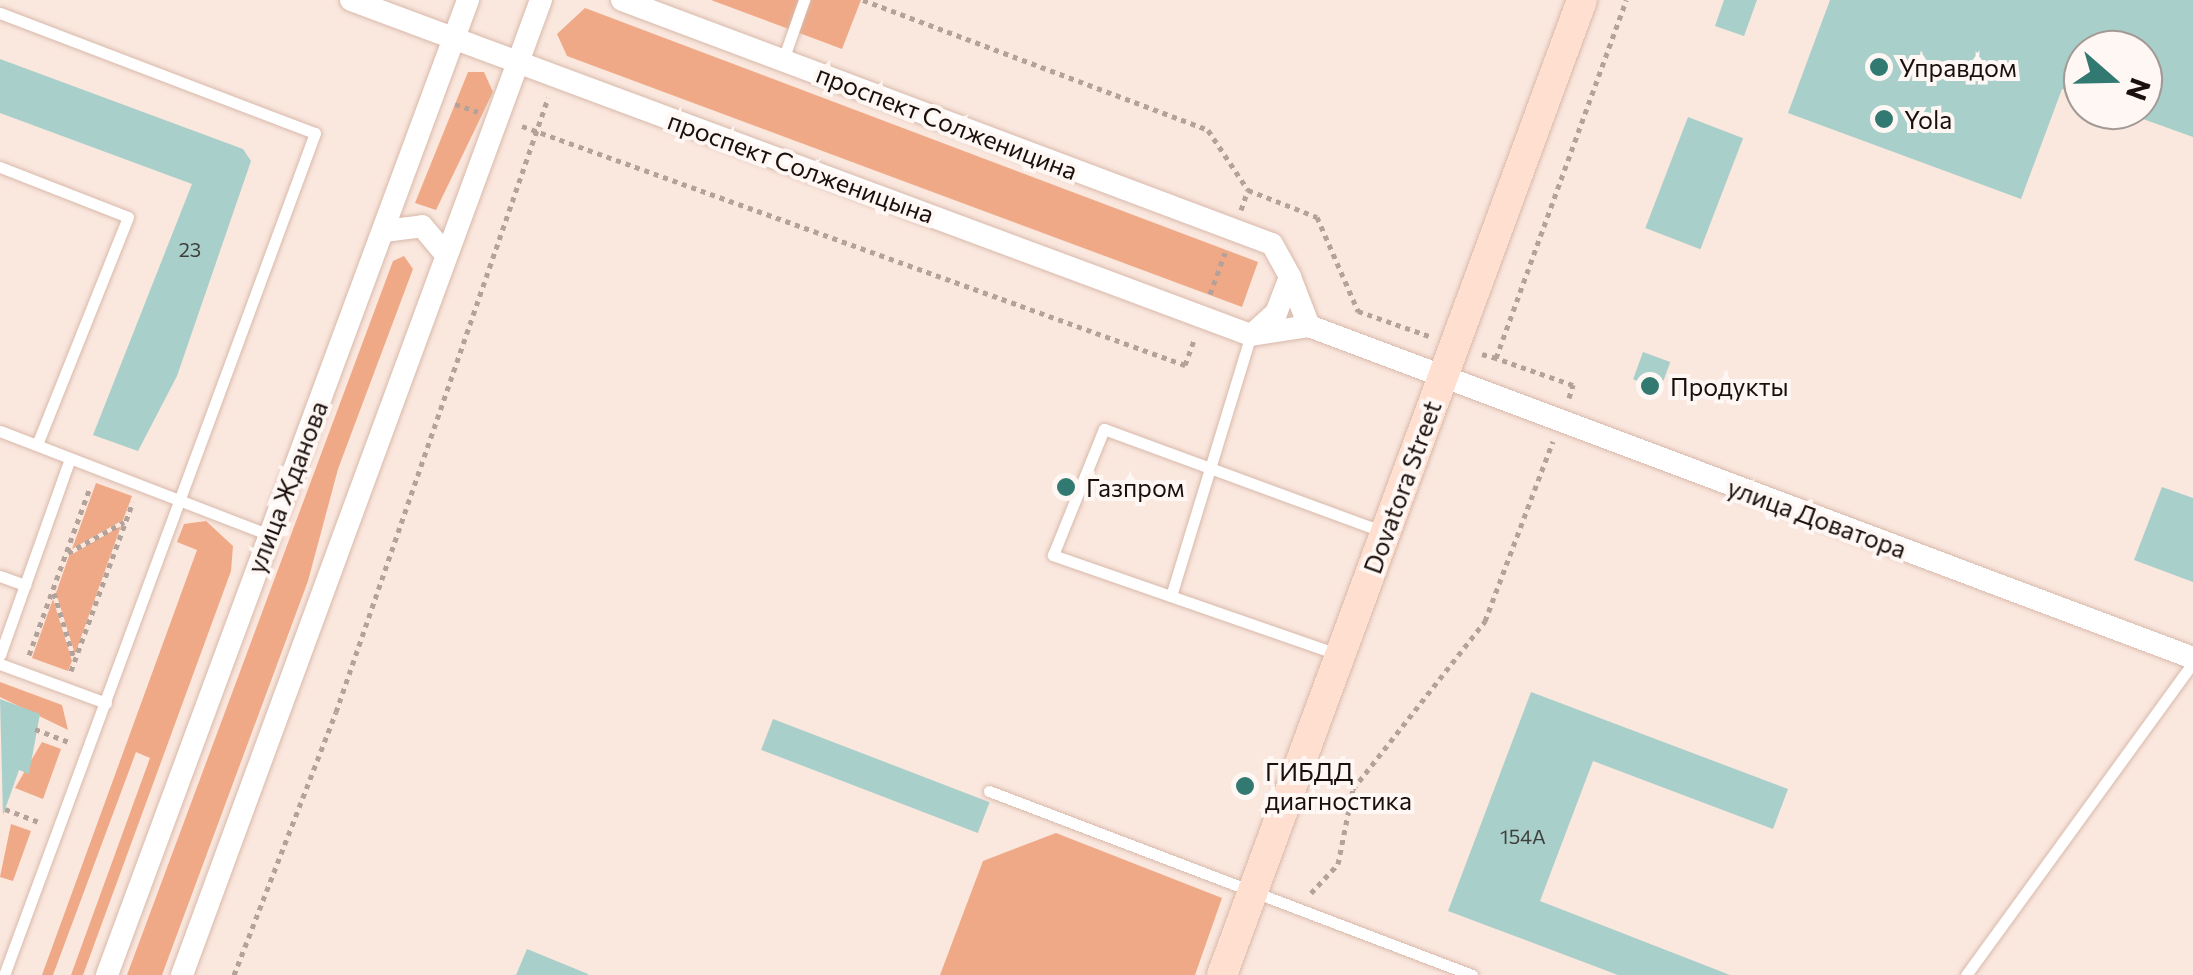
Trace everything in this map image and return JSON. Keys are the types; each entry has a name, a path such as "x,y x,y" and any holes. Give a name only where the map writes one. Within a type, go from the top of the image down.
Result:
{"street":[{"name":"проспект Солженицына","path":"351,0 1251,335 1309,326"},
{"name":"улица Жданова","path":"107,975 468,0"},
{"path":"182,975 541,0"},
{"name":"Dovatora Street","path":"1222,975 1582,0"},
{"name":"проспект Солженицина","path":"630,1 1272,244 1290,278"},
{"path":"384,231 422,226 446,256"},
{"path":"1290,278 1309,326 1442,378"},
{"path":"1251,335 1276,314 1290,278"},
{"name":"улица Доватора","path":"1442,378 2193,660"}],"lane":[{"path":"782,60 804,0"},
{"path":"0,13 315,133 4,975"},
{"path":"0,167 128,217 37,445"},
{"path":"1171,596 1216,468 1251,335"},
{"path":"1340,655 1053,555 1104,430 1385,533"},
{"path":"0,431 37,445 68,464 269,535"},
{"path":"0,656 68,464"},
{"path":"0,576 25,585"},
{"path":"1966,975 2193,660"},
{"path":"0,664 106,702"},
{"path":"989,791 1472,975"}],"path":[{"path":"863,0 1208,130 1248,190"},
{"path":"1292,909 1338,864 1353,789 1485,621 1560,423 1573,386 1496,358 1626,0"},
{"path":"234,975 336,712 555,76"},
{"path":"23,672 95,474"},
{"path":"65,688 137,490"},
{"path":"66,555 126,521"},
{"path":"53,590 74,662"},
{"path":"35,730 89,750"},
{"path":"4,810 59,830"}],"shaded area":[{"path":"711,0 861,0 842,49"},
{"path":"585,8 1258,262 1242,307 567,56 557,34"},
{"path":"468,72 484,72 493,92 436,210 415,203"},
{"path":"404,256 413,269 338,469 308,581 162,975 127,975 393,261"},
{"path":"96,483 132,496 123,520 72,549"},
{"path":"206,521 233,546 231,571 83,975 71,975 150,758 136,752 53,975 42,975 197,550 177,542 184,524"},
{"path":"121,526 75,654 56,593 69,556"},
{"path":"53,599 72,661 68,671 32,658"},
{"path":"0,682 62,705 68,730 0,697"},
{"path":"42,742 61,749 43,799 15,788"},
{"path":"11,824 31,831 13,881 0,877"},
{"path":"1056,833 1222,898 1195,975 940,975 983,861"}],"building":[{"path":"1724,0 1757,0 1744,36 1715,26"},
{"path":"1830,0 2193,0 2193,137 2163,126 2163,30 2063,30 2063,89 2021,199 1788,113"},
{"path":"0,59 243,149 251,161 177,376 138,451 93,435 192,184 0,113"},
{"path":"1688,117 1743,138 1700,249 1645,228"},
{"path":"1643,352 1670,362 1660,389 1633,379"},
{"path":"2162,487 2193,498 2193,582 2134,560"},
{"path":"1531,692 1788,789 1773,829 1593,761 1540,901 1730,975 1618,975 1448,911"},
{"path":"0,699 40,714 29,774 19,770 3,815"},
{"path":"773,719 990,802 978,833 761,750"},
{"path":"527,949 588,974 588,975 516,975"}],"place":[{"name":"Управдом","path":"1879,67"},
{"name":"Yola","path":"1884,119"},
{"name":"Продукты","path":"1650,386"},
{"name":"Газпром","path":"1066,487"},
{"name":"ГИБДД диагностика","path":"1245,786"}]}
